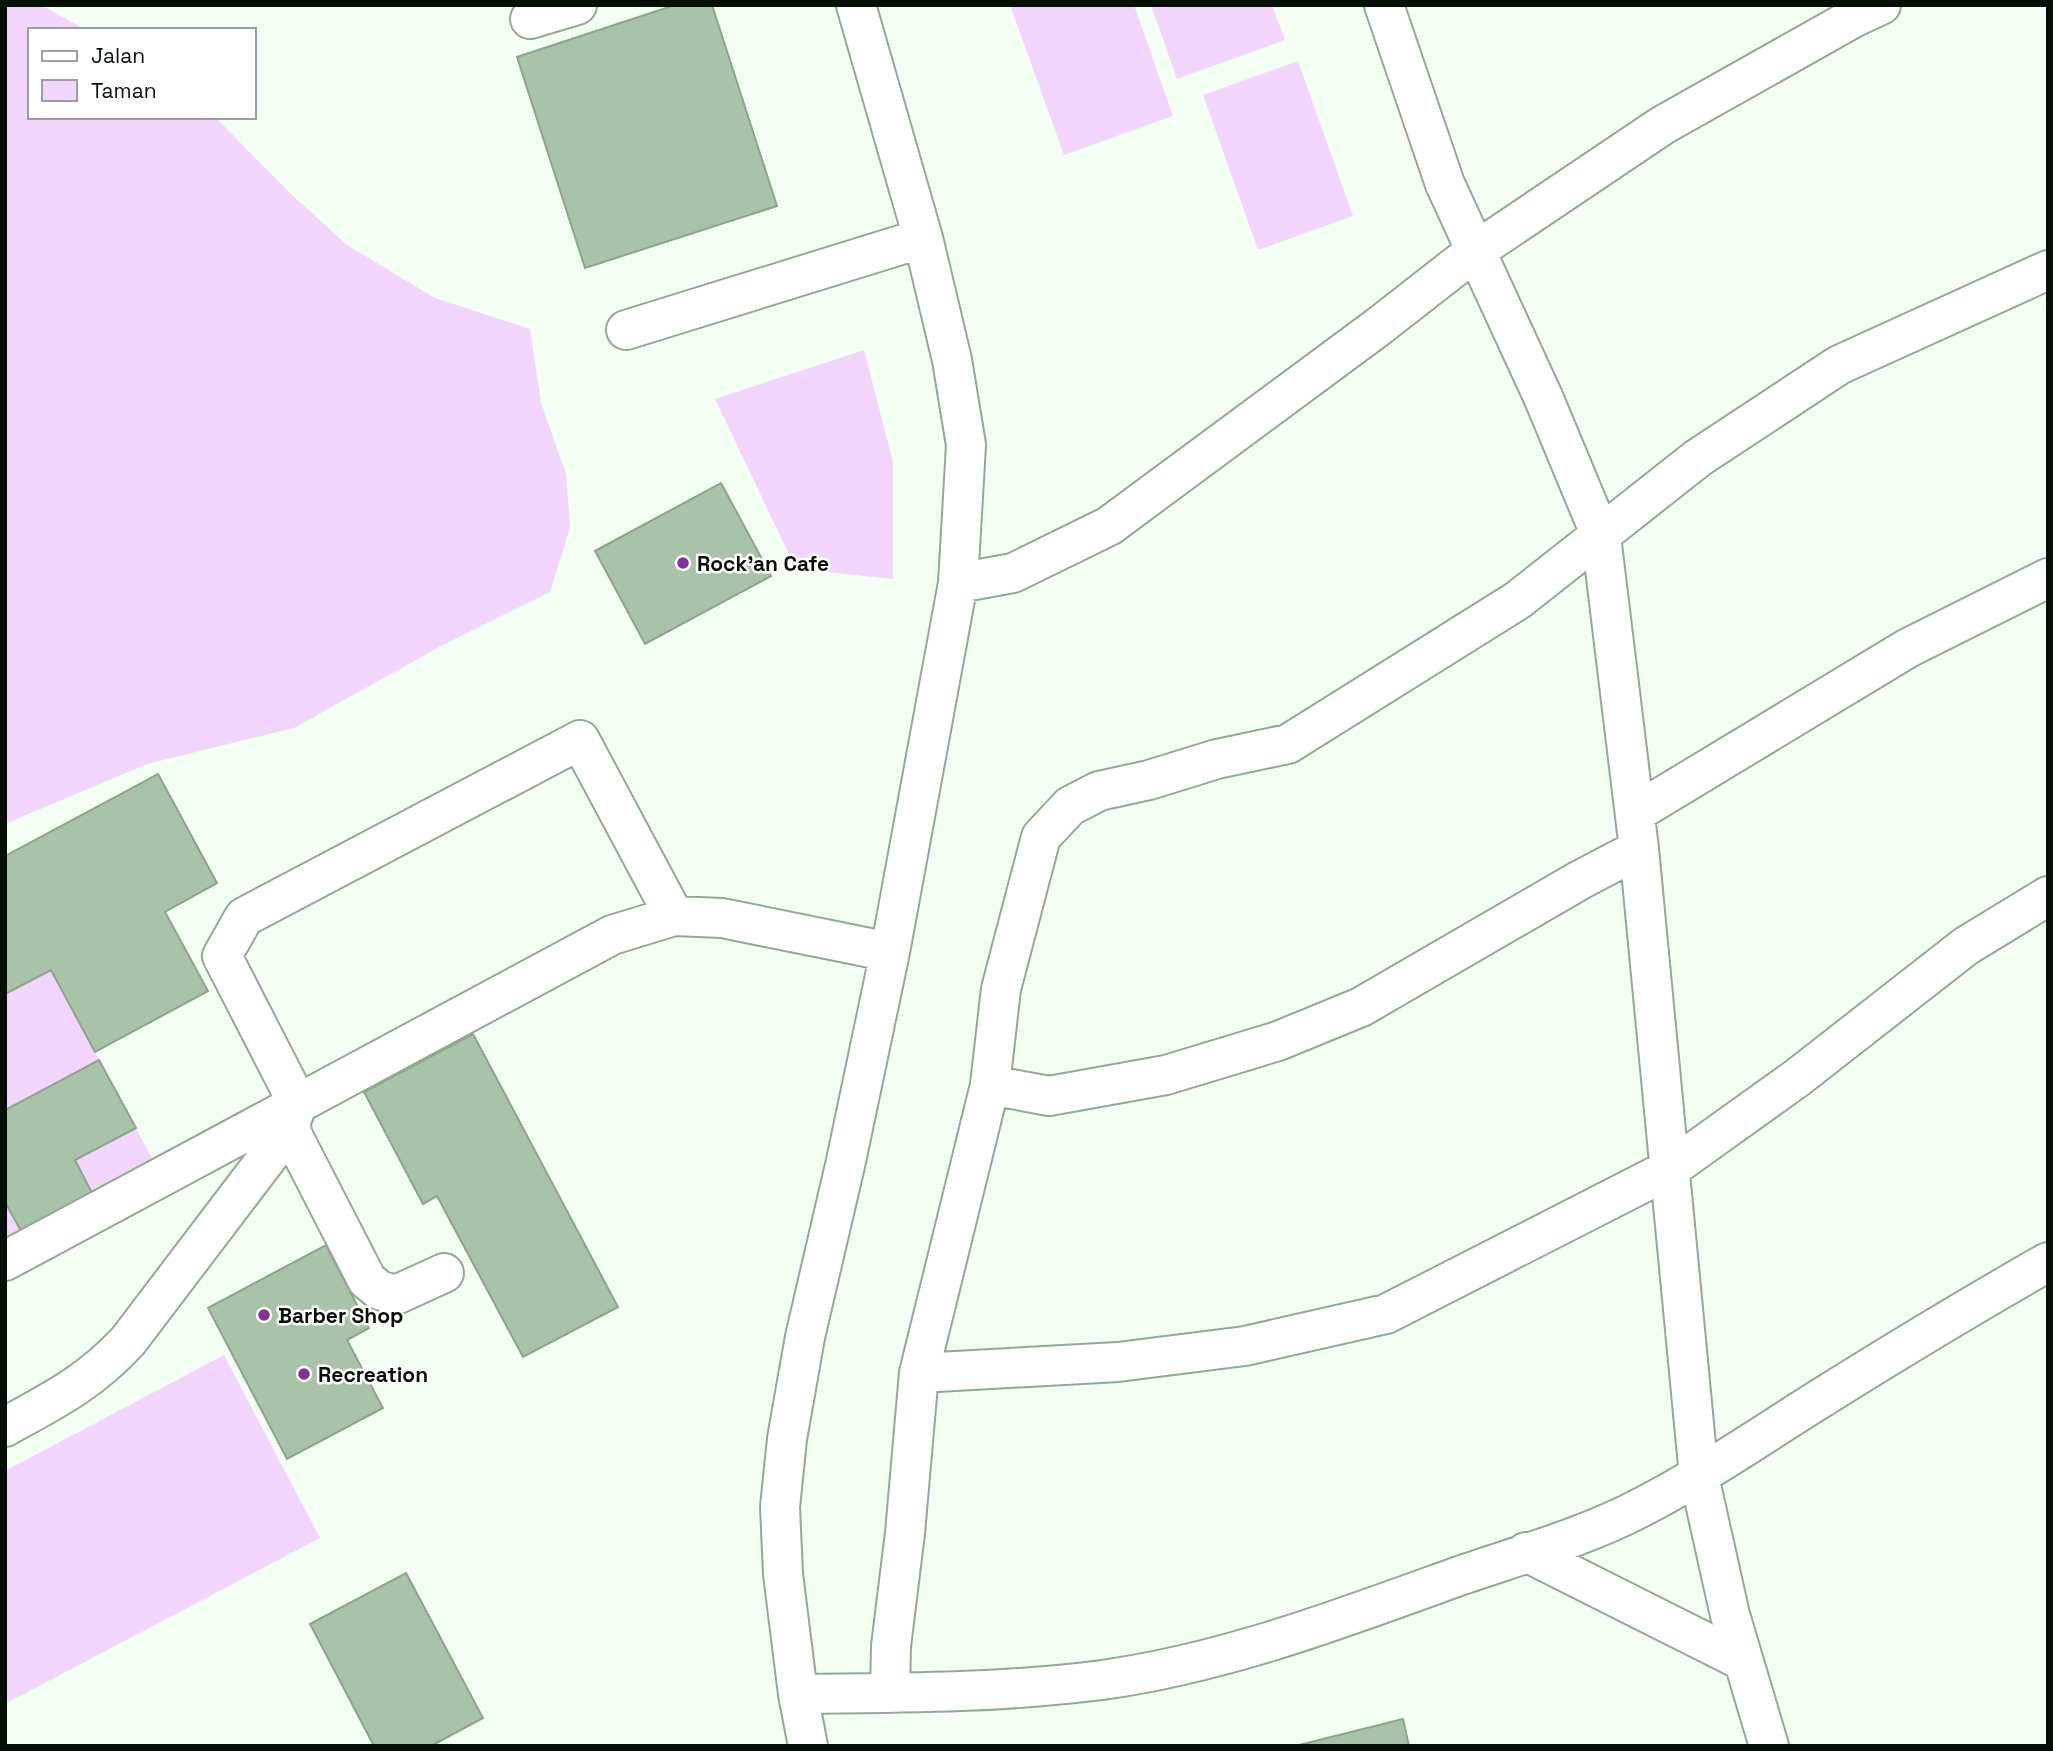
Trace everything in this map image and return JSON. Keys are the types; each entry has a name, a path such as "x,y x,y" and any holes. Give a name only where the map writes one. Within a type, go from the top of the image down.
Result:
{"street":[{"path":"530,19 577,5"},
{"path":"808,1746 798,1694 783,1574 780,1507 787,1439 805,1337 890,952 958,583 966,445 952,359 923,238 856,5"},
{"path":"1384,5 1445,184 1544,399 1601,536 1637,831 1699,1475 1730,1615 1769,1746"},
{"path":"958,583 1013,573 1109,526 1367,335 1474,252 1663,125 1881,5"},
{"path":"626,330 923,238"},
{"path":"890,1693 891,1647 905,1534 919,1373 990,1085 1001,989 1041,837 1070,806 1099,791 1149,780 1217,759 1288,744 1518,600 1698,458 1839,365 2048,270"},
{"path":"990,1085 1049,1096 1167,1075 1278,1041 1361,1007 1580,880 1637,831 1908,648 2048,578"},
{"path":"444,1273 396,1295 379,1290 368,1280 293,1136 294,1114 222,956 244,917 580,740 674,916"},
{"path":"919,1373 1118,1362 1245,1346 1387,1314 1670,1170 1797,1078 1966,946 2048,896"},
{"path":"5,1261 294,1114 612,935 674,916 722,918 890,952"},
{"path":"5,1427 70,1392 114,1357 283,1137 294,1114"},
{"path":"798,1694 1046,1686 1105,1679 1239,1652 1590,1530 1640,1509 2048,1262"},
{"path":"1526,1552 1743,1661"}],"green space":[{"path":"5,5 41,5 82,28 28,28 28,119 217,119 291,194 347,245 435,298 530,329 541,403 566,474 570,528 550,592 441,646 294,728 147,764 5,824"},
{"path":"1010,5 1134,5 1173,116 1064,155"},
{"path":"1151,5 1272,5 1285,40 1177,79"},
{"path":"1298,61 1353,216 1258,250 1203,95"},
{"path":"864,350 893,462 893,579 796,569 715,399"},
{"path":"51,970 153,1160 5,1239 5,994"},
{"path":"224,1355 320,1538 5,1704 5,1471"}],"building":[{"path":"675,5 712,5 777,206 585,268 517,57"},
{"name":"Rock'an Cafe","path":"721,483 771,576 645,644 595,551"},
{"path":"158,774 217,883 165,912 208,991 95,1052 51,970 5,994 5,856"},
{"path":"473,1034 618,1307 523,1357 437,1196 423,1204 364,1092"},
{"path":"99,1060 136,1128 75,1160 92,1193 21,1231 5,1202 5,1110"},
{"name":"Recreation","path":"326,1245 369,1328 347,1340 383,1408 287,1459 208,1308"},
{"path":"406,1573 483,1718 431,1746 374,1746 310,1624"},
{"path":"1403,1719 1409,1746 1295,1746"}],"place":[{"name":"Rock'an Cafe","path":"683,563"},
{"name":"Barber Shop","path":"264,1315"},
{"name":"Recreation","path":"304,1374"}]}
